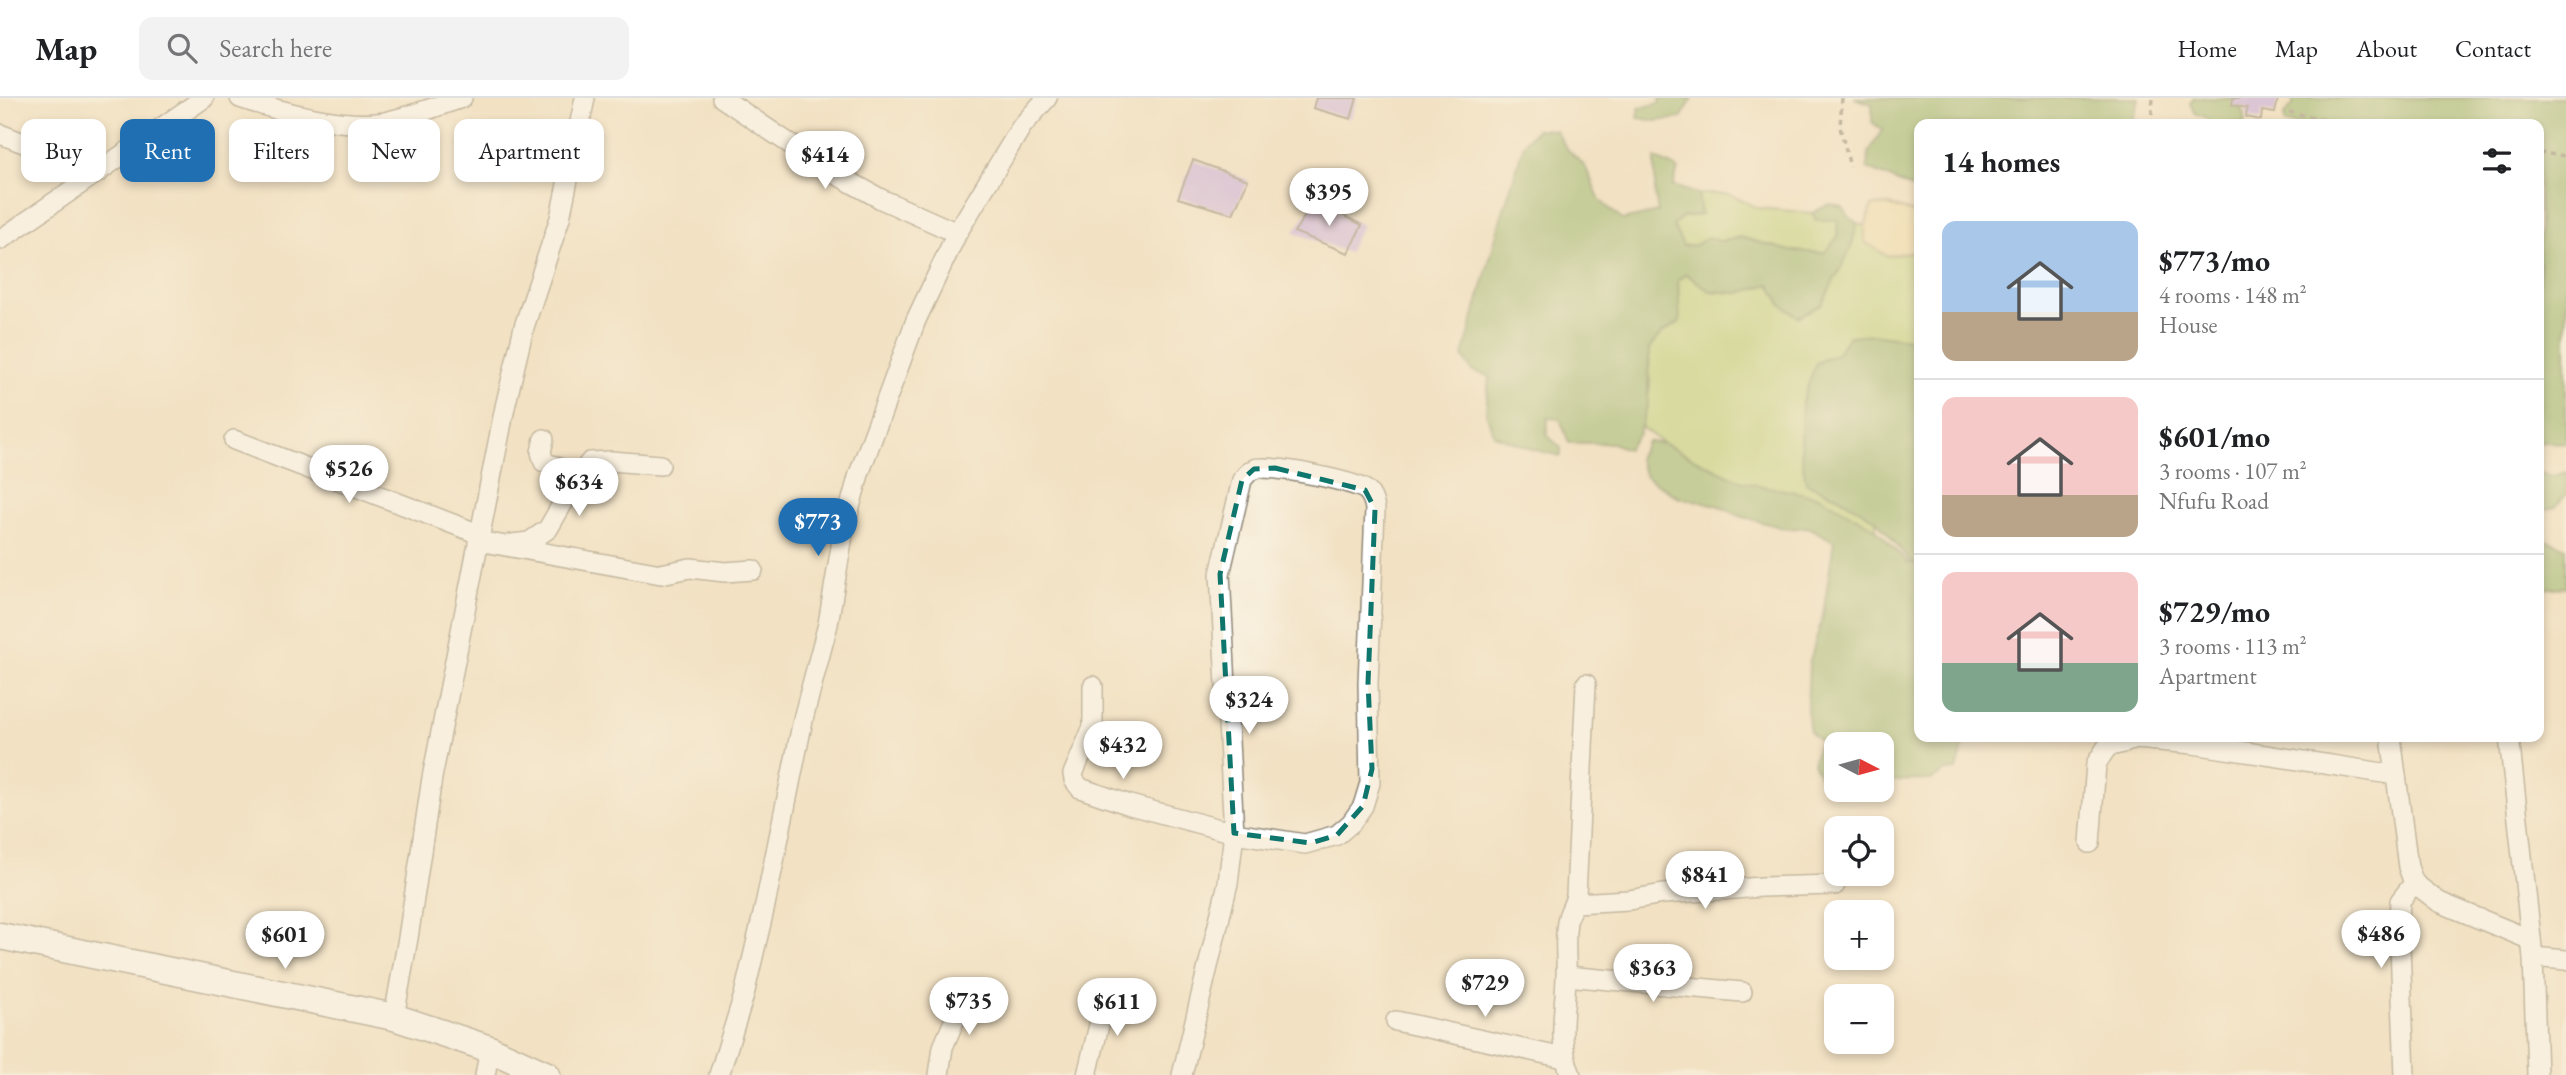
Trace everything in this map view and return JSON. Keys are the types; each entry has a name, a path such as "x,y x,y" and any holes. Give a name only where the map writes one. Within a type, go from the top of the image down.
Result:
{"street":[{"path":"106,167 204,98"},
{"path":"240,98 265,106 348,123 384,122 463,98"},
{"path":"394,1017 432,778 484,540 524,327 559,218 585,98"},
{"path":"722,98 830,171 881,199 957,233"},
{"path":"719,1075 744,995 767,900 804,715 828,624 838,556 850,505 916,320 957,233 1022,125 1047,98"},
{"path":"0,134 21,142"},
{"path":"0,240 84,182"},
{"path":"544,439 541,452 544,462 579,476"},
{"path":"234,440 484,540 661,575 691,568 725,572 753,570"},
{"path":"484,540 529,542 548,529 590,462 611,461 660,466"},
{"path":"1093,687 1093,727 1074,768 1074,780 1080,788 1130,805 1234,833 1311,843 1337,835 1363,806 1372,769 1368,683 1375,509 1371,495 1358,487 1275,468 1254,469 1242,480 1220,574 1234,833 1228,883 1182,1075"},
{"path":"1396,1021 1567,1066 1562,1039 1566,923 1575,903 1586,684"},
{"path":"2090,843 2096,764 2107,747 2128,742"},
{"path":"2156,742 2261,753 2396,775"},
{"path":"2392,742 2408,867 2414,883 2439,902 2532,949 2566,960"},
{"path":"2510,742 2532,949 2537,1075"},
{"path":"2406,1075 2399,919 2400,901 2414,883"},
{"path":"1575,903 1629,901 1675,893 1824,886"},
{"path":"0,936 394,1017 490,1049 548,1075"},
{"path":"1566,976 1742,992"},
{"path":"939,1075 943,1047 967,991"},
{"path":"1087,1075 1107,992"},
{"path":"485,1075 490,1049"}],"path":[{"path":"1842,98 1840,127 1850,167"},
{"path":"2151,119 2152,98"},
{"path":"2289,112 2323,119"},
{"path":"2544,154 2566,156"}],"highlighted area":[{"path":"1275,468 1365,490 1375,509 1368,683 1372,769 1363,806 1337,835 1311,843 1234,833 1220,574 1242,480 1254,469"}],"green space":[{"path":"1660,98 1693,98 1681,118 1656,121 1638,118 1639,108 1660,103"},
{"path":"1854,98 2139,98 2133,119 1914,119 1914,189 1867,168 1869,152 1882,130 1872,122 1872,104"},
{"path":"2194,98 2235,98 2244,119 2206,119 2194,113 2190,103"},
{"path":"2293,98 2566,98 2566,443 2544,442 2544,119 2284,119 2293,105"},
{"path":"1537,129 1555,130 1567,149 1585,166 1600,200 1622,220 1658,212 1655,158 1678,169 1673,186 1698,194 1701,215 1682,217 1673,225 1683,246 1696,245 1708,237 1722,242 1740,237 1790,251 1824,253 1837,238 1838,220 1816,220 1812,213 1830,204 1843,207 1848,216 1857,223 1852,246 1822,304 1798,317 1781,304 1770,284 1739,293 1710,291 1686,274 1678,280 1680,322 1662,333 1649,349 1648,403 1639,434 1627,449 1612,443 1569,443 1560,419 1548,418 1547,435 1561,448 1561,456 1494,435 1486,413 1489,376 1472,371 1463,356 1525,141"},
{"path":"1698,194 1729,194 1758,208 1812,213 1816,220 1838,220 1837,238 1825,253 1790,251 1740,237 1722,242 1708,237 1696,245 1682,246 1673,225 1682,217 1701,215"},
{"path":"1857,223 1865,226 1866,242 1887,256 1914,251 1914,341 1850,336 1836,354 1816,363 1806,483 1839,497 1876,520 1876,529 1820,497 1743,483 1664,444 1641,427 1650,386 1649,349 1662,333 1679,322 1678,280 1686,274 1710,291 1739,293 1770,284 1781,304 1831,274 1847,254"},
{"path":"1873,334 1914,341 1914,562 1911,562 1876,520 1839,497 1806,483 1801,452 1802,402 1816,363 1836,354 1850,336"},
{"path":"1647,441 1664,444 1743,482 1820,497 1876,529 1908,563 1914,564 1914,742 1965,742 1957,770 1946,771 1931,780 1894,781 1894,732 1824,732 1824,778 1820,777 1813,763 1819,740 1810,732 1807,710 1809,664 1823,615 1834,541 1808,527 1787,529 1740,516 1717,505 1678,497 1645,476 1638,458"},
{"path":"2566,472 2566,495 2555,507 2544,510 2544,474 2552,476"},
{"path":"2544,539 2566,548 2566,587 2544,589"}],"sand":[{"path":"1889,205 1914,213 1914,251 1887,256 1865,242 1865,226 1872,206"}],"building":[{"path":"1316,98 1357,98 1351,119 1313,108"},
{"path":"2233,98 2278,98 2275,113 2262,111 2261,119 2246,117 2247,108 2232,105"},
{"path":"1193,160 1248,180 1233,214 1178,198"},
{"path":"1315,201 1362,225 1348,253 1294,232"}]}
